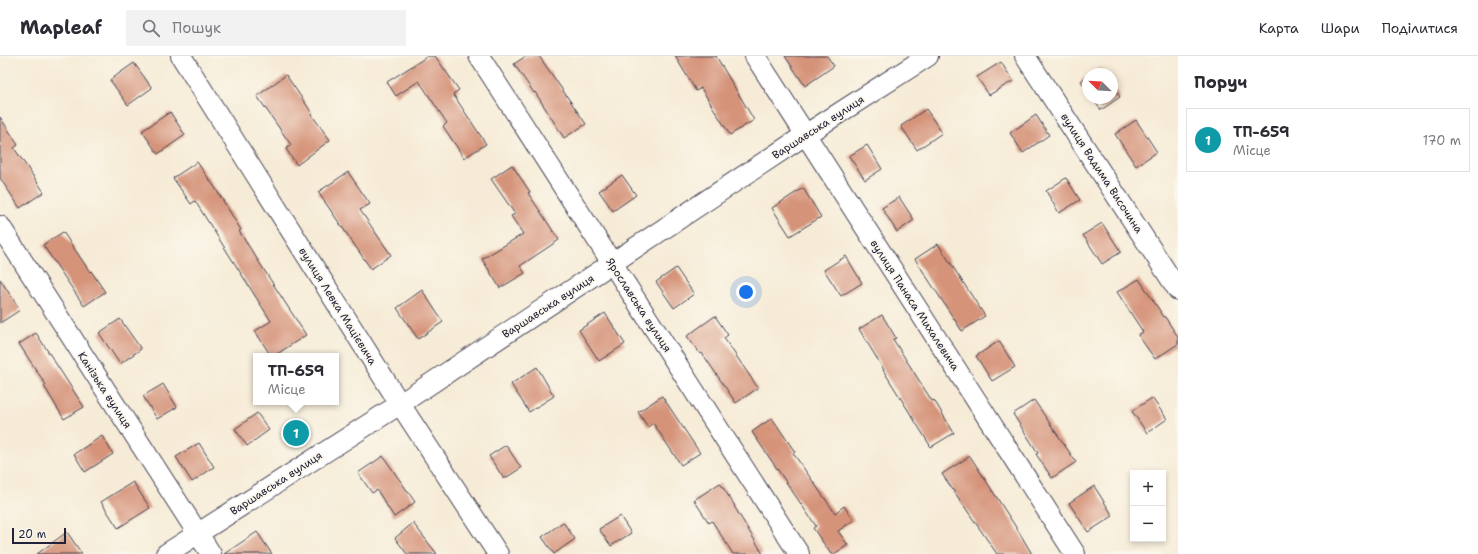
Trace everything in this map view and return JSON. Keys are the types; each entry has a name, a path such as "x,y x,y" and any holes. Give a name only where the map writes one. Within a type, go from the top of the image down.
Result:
{"street":[{"name":"вулиця Левка Мацієвича","path":"181,56 400,404 498,554"},
{"name":"Ярославська вулиця","path":"479,56 799,554"},
{"name":"вулиця Панаса Михалевича","path":"755,56 1075,554"},
{"name":"Варшавська вулиця","path":"166,554 400,404 928,56"},
{"name":"вулиця Вадима Височина","path":"1025,56 1178,290"},
{"name":"Канізька вулиця","path":"0,226 211,554"}],"building":[{"path":"428,56 435,56 459,90 453,94 486,144 464,158 443,126 447,123 419,81 396,96 387,82"},
{"path":"526,56 539,56 586,124 564,138 535,92 534,93 514,64"},
{"path":"675,56 716,56 754,120 730,135 701,88 696,91"},
{"path":"785,56 827,56 834,66 805,86"},
{"path":"1001,62 1013,81 989,95 977,77"},
{"path":"134,63 152,88 128,105 110,80"},
{"path":"286,75 330,140 297,165 286,149 291,145 257,96"},
{"path":"1096,104 1110,104 1101,110"},
{"path":"926,109 942,133 917,150 901,126"},
{"path":"170,112 185,135 158,154 142,131"},
{"path":"1036,115 1049,135 1023,153 1010,133"},
{"path":"0,117 18,145 14,148 44,192 20,208 0,178"},
{"path":"1136,120 1157,152 1136,166 1115,134"},
{"path":"867,145 882,169 865,180 849,156"},
{"path":"197,162 216,189 241,230 239,231 306,335 279,353 269,353 255,331 271,321 195,201 191,204 173,178"},
{"path":"512,165 530,192 528,193 559,240 520,266 525,273 500,288 482,259 523,234 511,216 515,214 491,179"},
{"path":"348,172 370,204 360,210 391,255 371,269 318,192"},
{"path":"622,175 636,195 613,211 599,191"},
{"path":"1066,178 1080,200 1059,213 1046,191"},
{"path":"803,188 821,217 790,236 772,208"},
{"path":"899,197 914,220 897,232 882,208"},
{"path":"1102,223 1121,252 1102,264 1083,235"},
{"path":"63,232 105,292 84,306 43,245"},
{"path":"938,244 985,316 962,331 915,259"},
{"path":"846,256 862,283 841,296 824,270"},
{"path":"676,268 694,294 674,308 656,282"},
{"path":"0,279 20,310 0,323"},
{"path":"1139,279 1178,337 1178,344 1155,359 1138,335 1143,332 1117,292"},
{"path":"422,290 443,322 418,339 397,308"},
{"path":"605,313 625,344 599,361 579,330"},
{"path":"882,315 896,338 893,339 954,433 931,447 859,329"},
{"path":"715,316 728,335 724,338 758,388 736,403 702,353 700,354 687,336"},
{"path":"120,319 141,349 120,364 99,333"},
{"path":"36,333 84,407 64,419 44,386 46,385 19,344"},
{"path":"999,341 1015,367 992,381 976,356"},
{"path":"537,367 554,396 529,412 511,384"},
{"path":"163,384 177,407 157,419 143,396"},
{"path":"662,396 700,453 681,465 653,423 648,427 638,412"},
{"path":"1152,398 1167,419 1147,433 1132,411"},
{"path":"1034,400 1076,462 1052,478 1013,414"},
{"path":"257,413 269,430 247,446 235,429"},
{"path":"772,418 795,452 793,453 835,513 844,506 854,520 838,531 848,545 834,554 831,554 813,528 816,526 752,432"},
{"path":"102,436 113,454 85,472 74,454"},
{"path":"199,443 214,467 192,482 176,457"},
{"path":"506,445 521,468 504,479 489,456"},
{"path":"383,456 415,502 394,517 377,490 372,493 358,473"},
{"path":"970,456 1032,554 997,554 942,474"},
{"path":"133,482 150,508 118,528 101,502"},
{"path":"720,483 763,554 733,554 712,521 709,523 694,500"},
{"path":"1094,486 1113,516 1088,532 1069,503"},
{"path":"620,516 631,533 611,546 599,529"},
{"path":"563,522 575,539 554,554 542,537"},
{"path":"413,523 437,554 407,554 395,538"},
{"path":"67,532 82,554 37,554"},
{"path":"257,532 272,554 224,554"}],"place":[{"name":"ТП-659","path":"296,433"}]}
